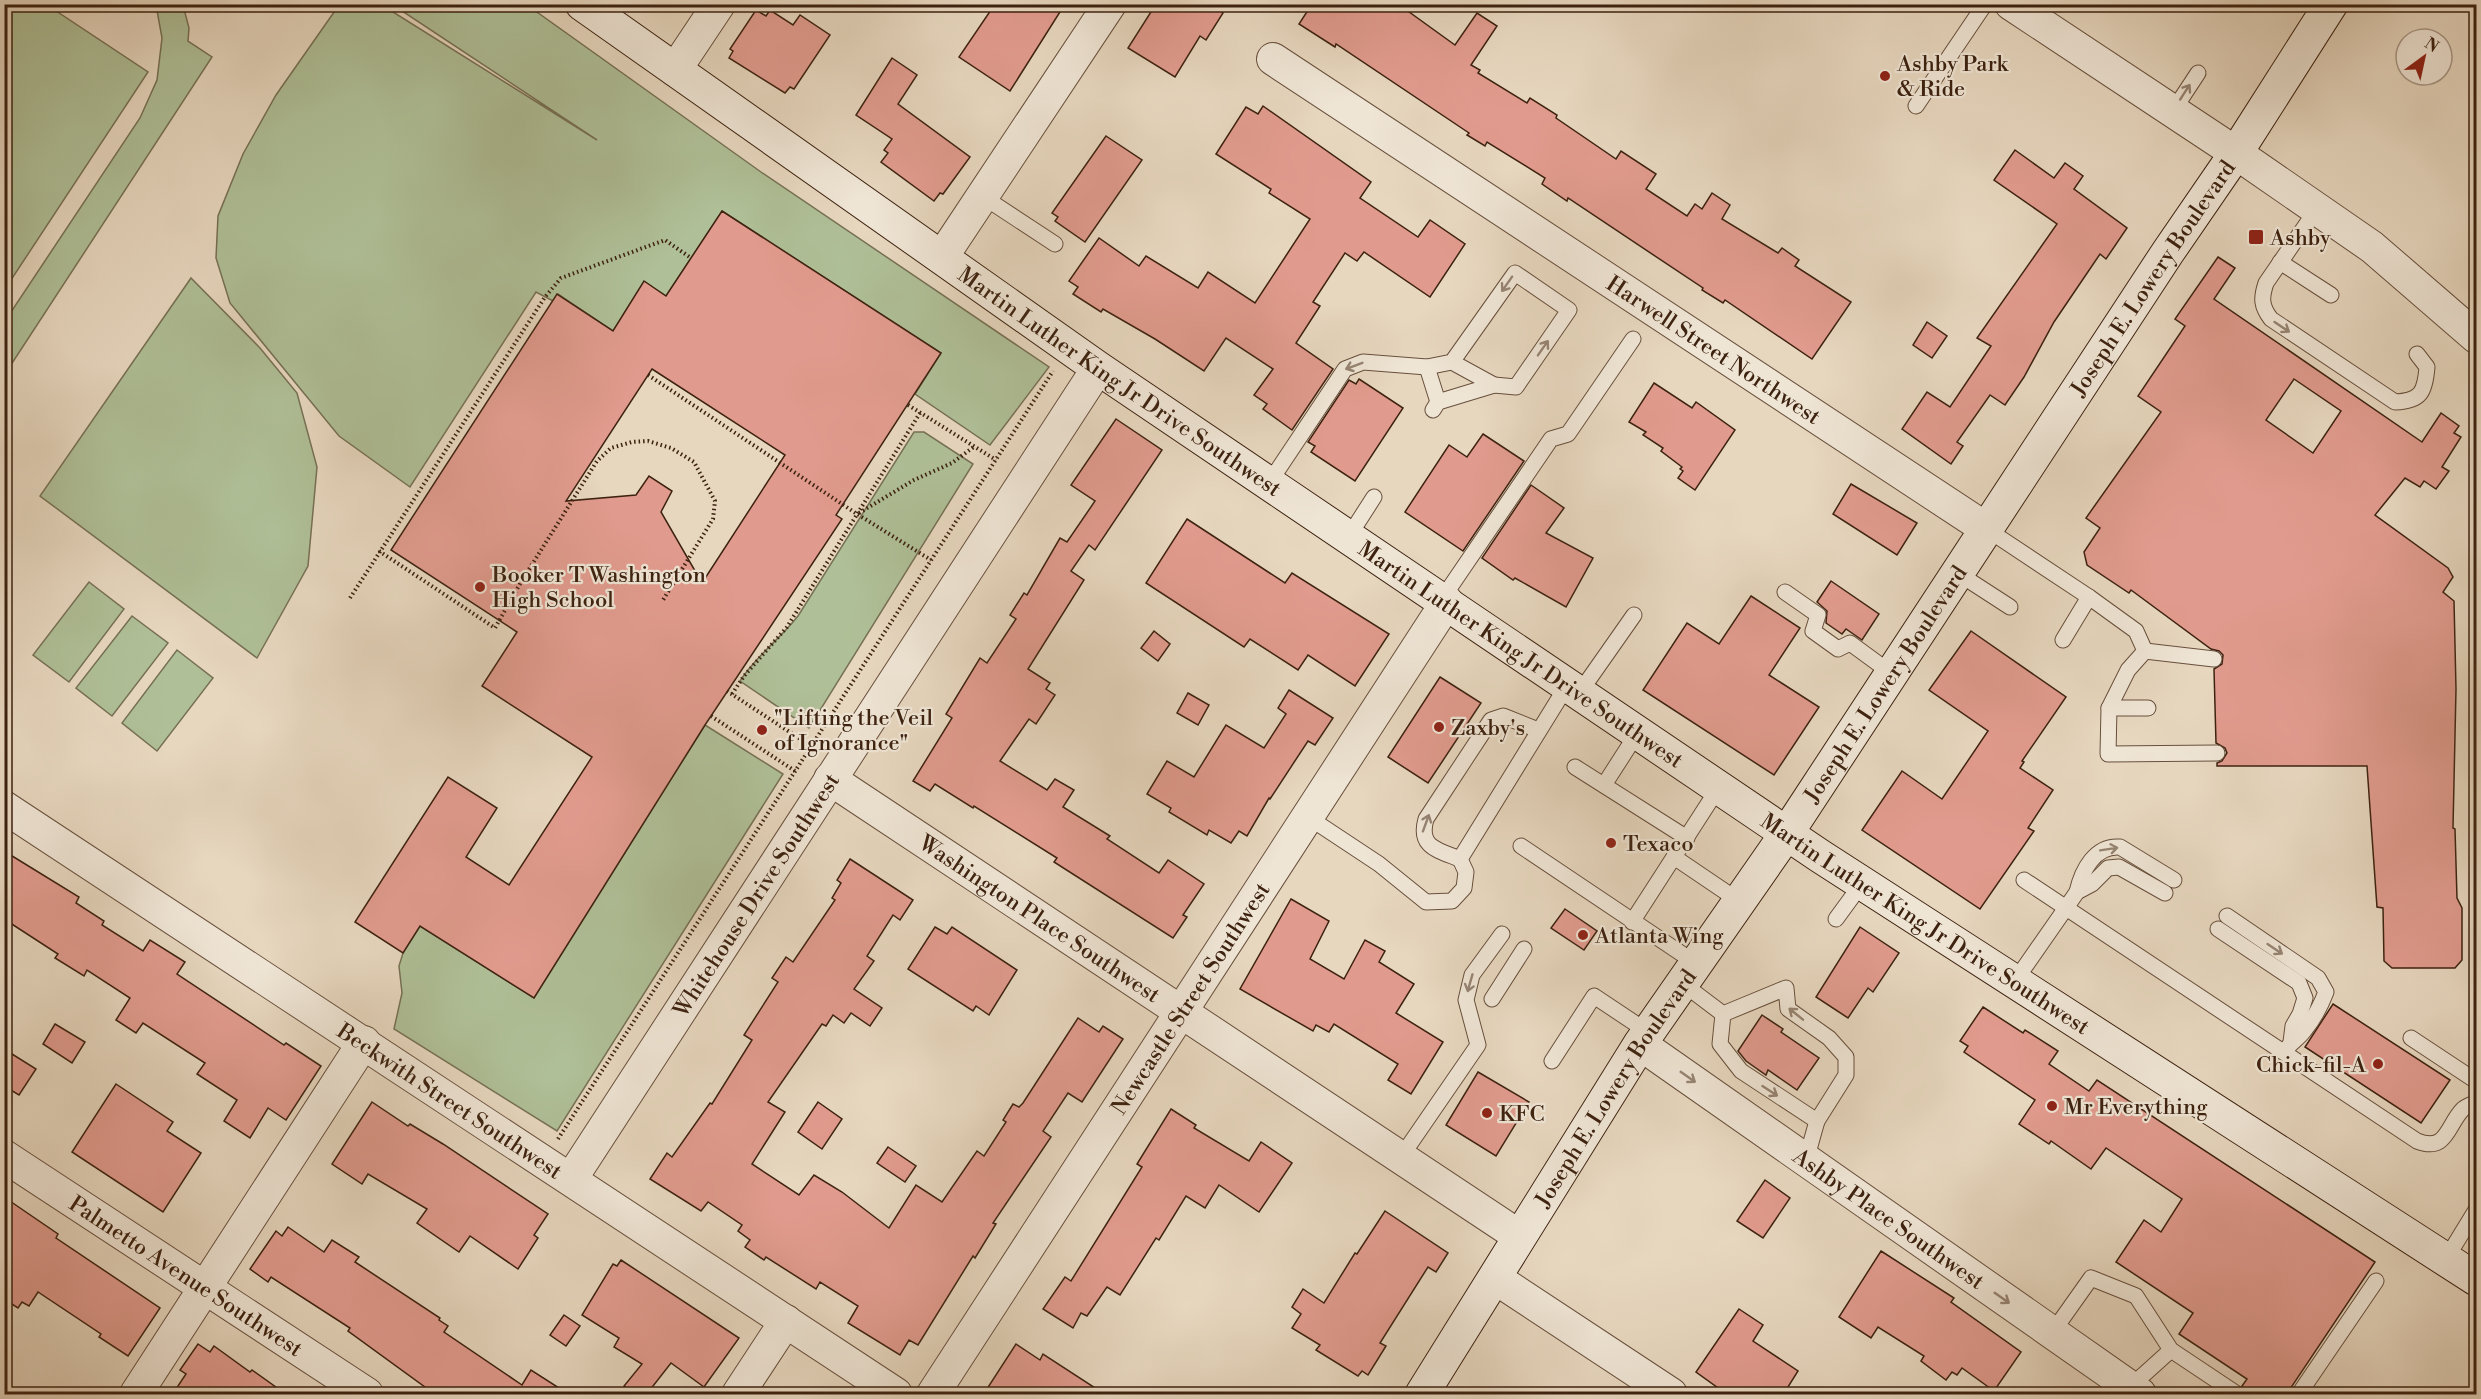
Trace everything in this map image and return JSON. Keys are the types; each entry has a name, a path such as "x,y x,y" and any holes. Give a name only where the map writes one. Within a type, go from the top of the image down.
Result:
{"main road":[{"name":"Martin Luther King Jr Drive Southwest","path":"582,4 1098,368 1786,833 2476,1279"},
{"name":"Joseph E. Lowery Boulevard","path":"1422,1395 1644,1038 1786,833 1985,528 2236,153 2331,4"}],"street":[{"path":"675,70 719,4"},
{"path":"942,257 1110,4"},
{"path":"2011,4 2236,153 2372,247 2476,338"},
{"name":"Harwell Street Northwest","path":"1273,59 1985,528"},
{"name":"Whitehouse Drive Southwest","path":"571,1179 1098,368"},
{"name":"Newcastle Street Southwest","path":"933,1395 1308,817 1444,600"},
{"name":"Washington Place Southwest","path":"830,779 1519,1236"},
{"name":"Beckwith Street Southwest","path":"4,807 364,1042 896,1395"},
{"name":"Ashby Place Southwest","path":"1644,1038 1806,1160 2135,1391"},
{"path":"136,1395 364,1042"},
{"name":"Palmetto Avenue Southwest","path":"4,1156 367,1395"},
{"path":"1495,1278 1671,1395"},
{"path":"738,1395 786,1321"}],"lane":[{"path":"1916,106 1985,4"},
{"path":"2173,111 2198,73"},
{"path":"982,196 1054,244"},
{"path":"2317,209 2266,283 2261,296 2263,309 2271,319 2395,402 2409,401 2419,396 2426,384 2427,367 2417,354"},
{"path":"2280,262 2331,295"},
{"path":"1269,483 1345,369 1363,362 1427,367 1452,362 1494,385 1516,387 1569,310 1515,273 1452,362"},
{"path":"1444,600 1551,439 1568,434 1633,339"},
{"path":"1427,367 1435,406 1494,385"},
{"path":"1349,536 1374,497"},
{"name":"Harwell Street Northwest","path":"1985,528 2136,631 2145,651"},
{"path":"1956,572 2010,607"},
{"path":"1785,592 1818,615 1813,631 1838,649 1850,643 1891,673"},
{"path":"2062,640 2089,597"},
{"path":"1460,859 1538,729 1634,615"},
{"path":"2214,658 2145,651 2128,670 2109,708 2108,754 2217,753"},
{"path":"2109,708 2148,708"},
{"path":"1308,817 1379,864 1426,902 1452,901 1464,888 1466,872 1460,859 1437,850 1425,841 1422,831 1426,819 1491,720 1503,716 1538,729"},
{"path":"1604,785 1638,732"},
{"path":"1575,767 1686,838"},
{"path":"1632,922 1719,787"},
{"path":"1521,846 1632,922 1688,973 1723,1014 1720,1044 1741,1071 1817,1121"},
{"path":"2077,892 2080,876 2100,850 2109,846 2120,847 2174,880"},
{"path":"1674,857 1739,901"},
{"path":"2015,981 2077,892 2092,884 2108,868 2119,867 2165,893"},
{"path":"2024,879 2287,1047 2427,1145 2442,1141 2464,1108 2476,1102"},
{"path":"1836,919 1863,882"},
{"path":"2223,922 2318,978 2326,992 2304,1032 2287,1047 2305,998 2299,983 2223,922"},
{"path":"1401,1157 1478,1045 1466,1000 1472,975 1502,934"},
{"path":"1492,999 1524,949"},
{"path":"1723,1014 1786,988 1788,1009 1829,1038 1846,1057 1846,1076 1817,1121 1806,1160"},
{"path":"1552,1061 1594,996 1644,1038"},
{"path":"2411,1038 2476,1081"},
{"path":"2446,1259 2476,1210"},
{"path":"2052,1333 2091,1278 2136,1296 2171,1350 2237,1395"},
{"path":"2299,1395 2376,1281"},
{"path":"2135,1391 2171,1350"}],"path":[{"path":"350,598 545,297 561,278 665,240 692,258"},
{"path":"557,1140 1053,371"},
{"path":"648,375 858,514 932,560"},
{"path":"908,405 996,460"},
{"path":"732,694 744,675 787,627 920,413"},
{"path":"379,551 495,628 524,575 597,461 611,448 632,442 648,441 671,448 694,462 715,501 713,519 663,600"},
{"path":"858,514 906,485 952,463 975,447"},
{"path":"728,691 811,746"},
{"path":"711,716 795,771"}],"green space":[{"path":"5,4 47,5 148,72 5,289"},
{"path":"156,5 183,5 189,28 188,41 212,57 5,374 5,321 140,118 157,80 162,38"},
{"path":"339,5 382,5 597,140 393,5 527,5 761,172 1049,367 990,445 915,394 941,353 722,211 666,296 644,282 613,331 558,294 553,301 536,292 410,487 339,436 230,303 216,258 218,216 243,154 276,95"},
{"path":"191,278 260,348 297,393 317,467 308,566 257,658 40,496"},
{"path":"914,432 924,432 973,464 809,728 740,681 798,616"},
{"path":"89,582 124,609 69,682 33,655"},
{"path":"132,616 168,643 112,716 76,688"},
{"path":"177,650 213,678 157,751 122,723"},
{"path":"705,725 783,774 557,1131 394,1029 402,993 399,966 403,953 420,926 534,998"}],"building":[{"path":"995,4 1065,4 1010,91 959,57"},
{"path":"1156,4 1210,4 1223,13 1206,40 1200,36 1175,77 1128,48"},
{"path":"1312,4 1398,4 1455,45 1477,13 1497,26 1471,65 1480,70 1478,73 1527,103 1530,98 1616,159 1621,151 1656,174 1646,189 1687,216 1695,204 1702,209 1712,193 1730,205 1722,219 1778,253 1782,248 1799,260 1795,266 1851,302 1812,359 1725,300 1723,303 1702,290 1703,288 1568,198 1567,201 1542,184 1545,178 1487,142 1485,146 1467,135 1469,133 1336,44 1335,47 1299,24"},
{"path":"756,10 766,16 770,10 793,25 800,15 830,35 794,89 790,87 785,93 729,58 733,51 730,49"},
{"path":"892,58 917,75 898,104 970,157 943,194 940,193 934,201 881,162 888,153 884,150 892,139 856,115"},
{"path":"1263,106 1371,182 1360,198 1418,237 1430,220 1465,244 1430,297 1364,252 1357,261 1345,253 1313,302 1320,306 1296,343 1333,369 1292,430 1263,409 1267,404 1254,395 1273,369 1226,338 1204,371 1155,339 1103,309 1101,312 1073,294 1078,287 1069,281 1099,238 1139,266 1146,256 1198,288 1208,272 1255,303 1310,219 1269,193 1271,189 1216,154 1246,107 1258,114"},
{"path":"1106,136 1142,160 1085,242 1055,221 1058,217 1052,213"},
{"path":"2015,150 2054,178 2065,163 2083,176 2074,189 2127,228 2106,259 2100,254 2054,322 2024,377 2005,405 1990,395 1957,442 1963,446 1951,464 1902,429 1927,392 1950,407 1991,346 1977,338 2057,224 1994,180"},
{"path":"722,211 941,353 836,515 842,519 705,725 534,998 420,926 403,953 355,922 448,777 497,808 466,857 509,885 592,757 482,686 517,632 391,550 557,294 613,331 644,281 666,296","holes":["652,369 785,455 702,583 661,512 672,491 649,476 636,495 566,501"]},
{"path":"2218,257 2235,268 2214,299 2422,442 2441,413 2459,426 2454,433 2461,437 2442,467 2449,471 2436,489 2424,481 2420,487 2405,478 2375,515 2448,568 2453,577 2443,592 2454,601 2456,689 2453,828 2455,829 2457,898 2462,908 2462,960 2455,968 2392,968 2384,961 2383,908 2377,907 2367,766 2217,766 2217,763 2222,761 2227,753 2225,748 2216,743 2214,669 2222,664 2223,655 2211,649 2131,590 2129,593 2087,565 2084,552 2100,528 2086,518 2161,412 2138,396 2185,326 2175,319","holes":["2294,379 2341,411 2313,453 2266,420"]},
{"path":"1927,322 1947,336 1932,358 1913,345"},
{"path":"1359,379 1403,408 1355,481 1311,452 1315,446 1308,442 1349,380 1356,384"},
{"path":"1654,383 1692,408 1696,402 1735,430 1695,490 1678,478 1683,471 1680,469 1682,467 1661,451 1663,448 1643,435 1646,432 1629,422"},
{"path":"1116,419 1162,450 1095,550 1089,545 1071,571 1084,580 1028,669 1050,683 1046,689 1055,695 1036,724 1029,719 1000,761 1047,790 1055,779 1074,790 1063,807 1110,836 1107,839 1159,873 1168,860 1204,884 1183,915 1187,917 1173,938 1054,862 1057,858 974,806 973,808 935,784 930,791 913,781 952,718 946,714 980,658 987,663 1016,619 1010,615 1024,593 1027,595 1060,538 1067,542 1095,501 1071,485"},
{"path":"1483,434 1524,461 1463,551 1405,512 1449,445 1467,457"},
{"path":"1851,484 1917,523 1897,555 1833,514"},
{"path":"1531,485 1564,508 1546,533 1593,558 1566,607 1515,578 1513,580 1482,558"},
{"path":"1187,519 1285,583 1292,573 1389,634 1355,686 1308,655 1298,670 1250,639 1244,647 1146,583"},
{"path":"1831,581 1879,614 1862,640 1846,629 1842,634 1826,623 1827,611 1817,602"},
{"path":"1751,596 1800,628 1769,675 1819,707 1774,775 1643,690 1687,623 1719,644"},
{"path":"1154,631 1170,644 1158,661 1141,648"},
{"path":"1971,631 2066,697 2022,761 2024,762 2020,768 2053,790 2028,828 2034,831 1980,909 1862,830 1902,771 1942,799 1988,731 1929,690"},
{"path":"1440,677 1481,703 1428,783 1388,757"},
{"path":"1289,690 1333,718 1315,745 1308,741 1269,798 1247,836 1239,831 1231,843 1209,830 1207,835 1169,812 1171,808 1147,794 1167,761 1194,777 1226,725 1264,748 1286,714 1278,708"},
{"path":"1188,693 1209,705 1198,725 1177,713"},
{"path":"4,851 79,897 76,903 104,921 102,925 143,951 150,940 185,962 177,974 284,1045 286,1043 321,1066 286,1120 268,1108 250,1138 224,1121 237,1100 197,1074 205,1063 143,1023 136,1033 116,1020 130,998 87,970 84,976 55,958 58,954 4,919"},
{"path":"850,859 913,900 900,920 893,915 867,956 874,961 854,989 882,1008 870,1026 851,1013 844,1023 833,1015 826,1026 822,1024 768,1102 785,1112 752,1164 799,1195 814,1175 842,1192 889,1228 916,1185 942,1202 977,1151 984,1156 1006,1122 1003,1120 1013,1104 1019,1107 1023,1103 1078,1018 1099,1032 1103,1026 1123,1039 1082,1102 1068,1093 1043,1131 1051,1137 993,1223 996,1224 975,1258 973,1256 918,1345 909,1340 900,1355 848,1323 858,1306 820,1282 816,1289 766,1257 764,1260 745,1247 750,1240 738,1231 742,1225 708,1202 701,1211 650,1179 667,1153 672,1157 710,1103 712,1104 752,1040 744,1035 778,982 772,978 786,957 793,962 835,900 832,898 841,883 837,880"},
{"path":"1291,899 1329,921 1310,959 1344,979 1365,940 1385,951 1379,962 1414,984 1396,1013 1443,1042 1411,1094 1388,1080 1398,1064 1334,1024 1329,1032 1316,1025 1313,1031 1240,989"},
{"name":"Atlanta Wing","path":"1565,909 1597,931 1584,950 1551,928"},
{"path":"935,927 947,934 952,927 1017,970 989,1015 976,1006 973,1011 908,969"},
{"path":"1860,927 1899,953 1873,992 1868,988 1848,1018 1816,997"},
{"name":"Chick-fil-A","path":"2333,1004 2450,1080 2421,1123 2305,1047"},
{"path":"1983,1007 2023,1033 2025,1030 2058,1051 2049,1064 2089,1091 2097,1080 2375,1262 2286,1395 2251,1395 2242,1386 2247,1379 2179,1334 2193,1313 2116,1262 2144,1220 2161,1232 2182,1199 2106,1148 2091,1169 2051,1141 2049,1144 2019,1124 2035,1100 1964,1052 1968,1046 1960,1041"},
{"path":"1762,1015 1783,1029 1781,1032 1819,1058 1797,1090 1768,1070 1766,1075 1746,1061 1738,1051"},
{"path":"55,1024 85,1042 72,1063 43,1044"},
{"path":"4,1049 36,1069 19,1095 4,1086"},
{"name":"KFC","path":"1478,1072 1529,1102 1496,1156 1446,1125"},
{"path":"116,1084 173,1122 167,1131 201,1153 163,1212 72,1152"},
{"path":"372,1102 408,1126 410,1124 443,1144 548,1214 534,1235 538,1238 518,1269 470,1236 459,1252 417,1223 427,1209 368,1174 362,1184 332,1164"},
{"path":"818,1102 842,1119 822,1149 798,1132"},
{"path":"1171,1109 1196,1125 1194,1128 1249,1161 1261,1142 1292,1163 1259,1212 1219,1185 1205,1208 1186,1196 1159,1240 1156,1238 1120,1295 1107,1287 1087,1316 1081,1313 1073,1328 1043,1309 1065,1277 1071,1281 1142,1167 1137,1164"},
{"path":"888,1147 916,1166 905,1182 877,1163"},
{"path":"1765,1180 1790,1198 1763,1238 1737,1221"},
{"path":"4,1197 58,1234 56,1238 160,1308 128,1356 99,1337 101,1334 38,1292 29,1306 22,1302 18,1308 4,1299"},
{"path":"1385,1211 1448,1253 1436,1272 1428,1267 1380,1343 1386,1346 1368,1375 1362,1371 1358,1376 1316,1350 1320,1345 1292,1328 1301,1314 1292,1307 1303,1289 1324,1303"},
{"path":"288,1227 324,1252 332,1240 359,1257 355,1262 440,1318 439,1320 448,1326 444,1332 522,1385 531,1370 570,1395 436,1395 348,1331 350,1328 271,1277 268,1282 250,1269 276,1231 282,1236"},
{"path":"1881,1251 1954,1298 1951,1302 2021,1352 1994,1391 1962,1368 1957,1375 1952,1372 1946,1380 1921,1361 1924,1356 1878,1327 1871,1338 1839,1317"},
{"path":"621,1260 739,1338 704,1387 671,1363 646,1395 637,1395 624,1386 642,1364 614,1347 619,1338 582,1315 613,1264 617,1266"},
{"path":"1739,1309 1763,1325 1753,1341 1798,1371 1783,1395 1728,1395 1696,1372"},
{"path":"564,1315 580,1326 566,1346 550,1335"},
{"path":"198,1344 210,1352 214,1346 287,1395 172,1395 186,1374 180,1370"},
{"path":"1016,1344 1040,1360 1043,1354 1106,1395 983,1395"}],"place":[{"name":"Ashby Park & Ride","path":"1885,76"},
{"name":"Ashby","path":"2256,237"},
{"name":"Booker T Washington High School","path":"480,587"},
{"name":"Zaxby's","path":"1439,727"},
{"name":"\"Lifting the Veil of Ignorance\"","path":"762,730"},
{"name":"Texaco","path":"1611,843"},
{"name":"Atlanta Wing","path":"1583,935"},
{"name":"Chick-fil-A","path":"2378,1064"},
{"name":"Mr Everything","path":"2052,1106"},
{"name":"KFC","path":"1487,1113"}]}
